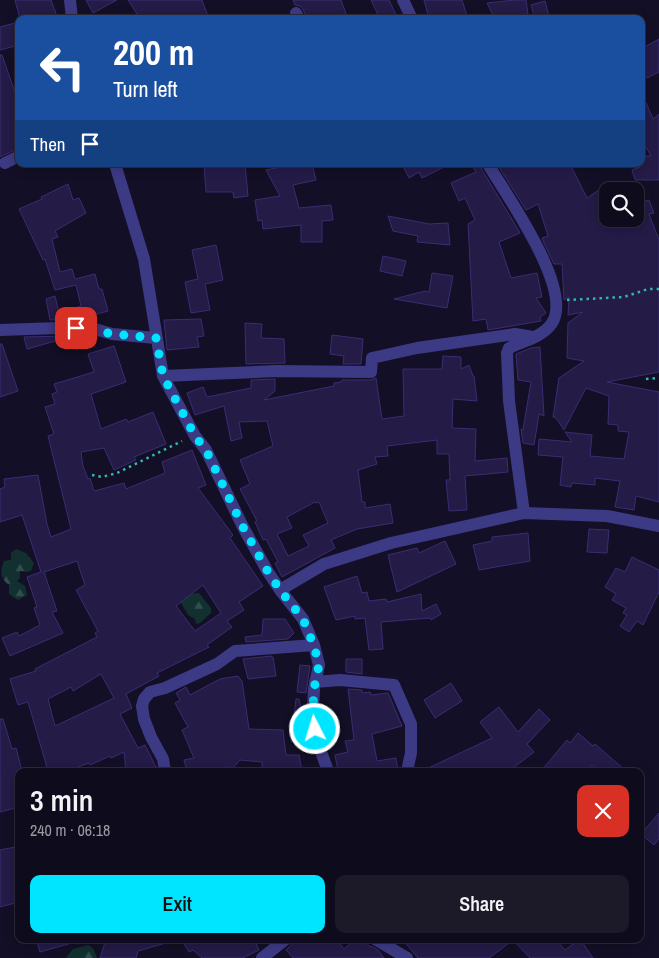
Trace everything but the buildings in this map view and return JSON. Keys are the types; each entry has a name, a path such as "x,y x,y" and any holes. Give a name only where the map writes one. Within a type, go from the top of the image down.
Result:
{"street":[{"path":"70,0 72,15"},
{"path":"403,0 410,15"},
{"path":"5,163 15,158"},
{"path":"116,167 144,259 163,376 195,436 206,450 243,527 268,572 303,619 314,646 319,665 313,709 315,729 327,768"},
{"path":"490,167 544,258 554,285 556,299 555,316 552,324 540,334 509,348 506,353 509,401 524,513"},
{"path":"0,330 88,328 112,334 156,338"},
{"path":"163,376 276,371 371,372 372,358 416,348 515,334 533,337"},
{"path":"280,590 324,564 391,543 524,513 607,516 659,526"},
{"path":"164,768 163,759 151,737 143,713 144,699 150,692 165,688 217,664 235,652 314,646"},
{"path":"316,682 340,680 394,685 412,724 411,752 408,768"},
{"path":"262,958 281,943"},
{"path":"382,943 407,958"}],"path":[{"path":"556,299 588,300 624,297 648,289 659,289"},
{"path":"646,379 659,378"},
{"path":"92,475 102,477 117,474 168,447 195,436"}],"green space":[{"path":"16,549 26,553 34,563 31,571 20,571 20,578 17,581 25,586 27,595 18,600 9,594 9,585 2,577 1,572 4,561 11,560 11,553"},
{"path":"199,593 211,608 211,613 200,623 196,624 195,619 188,615 180,601 189,594"},
{"path":"89,945 94,950 97,958 66,958 73,949"}],"route":[{"path":"76,328 156,338 163,376 195,436 206,450 243,527 268,572 303,619 314,646 319,665 314,689 315,729"}]}
